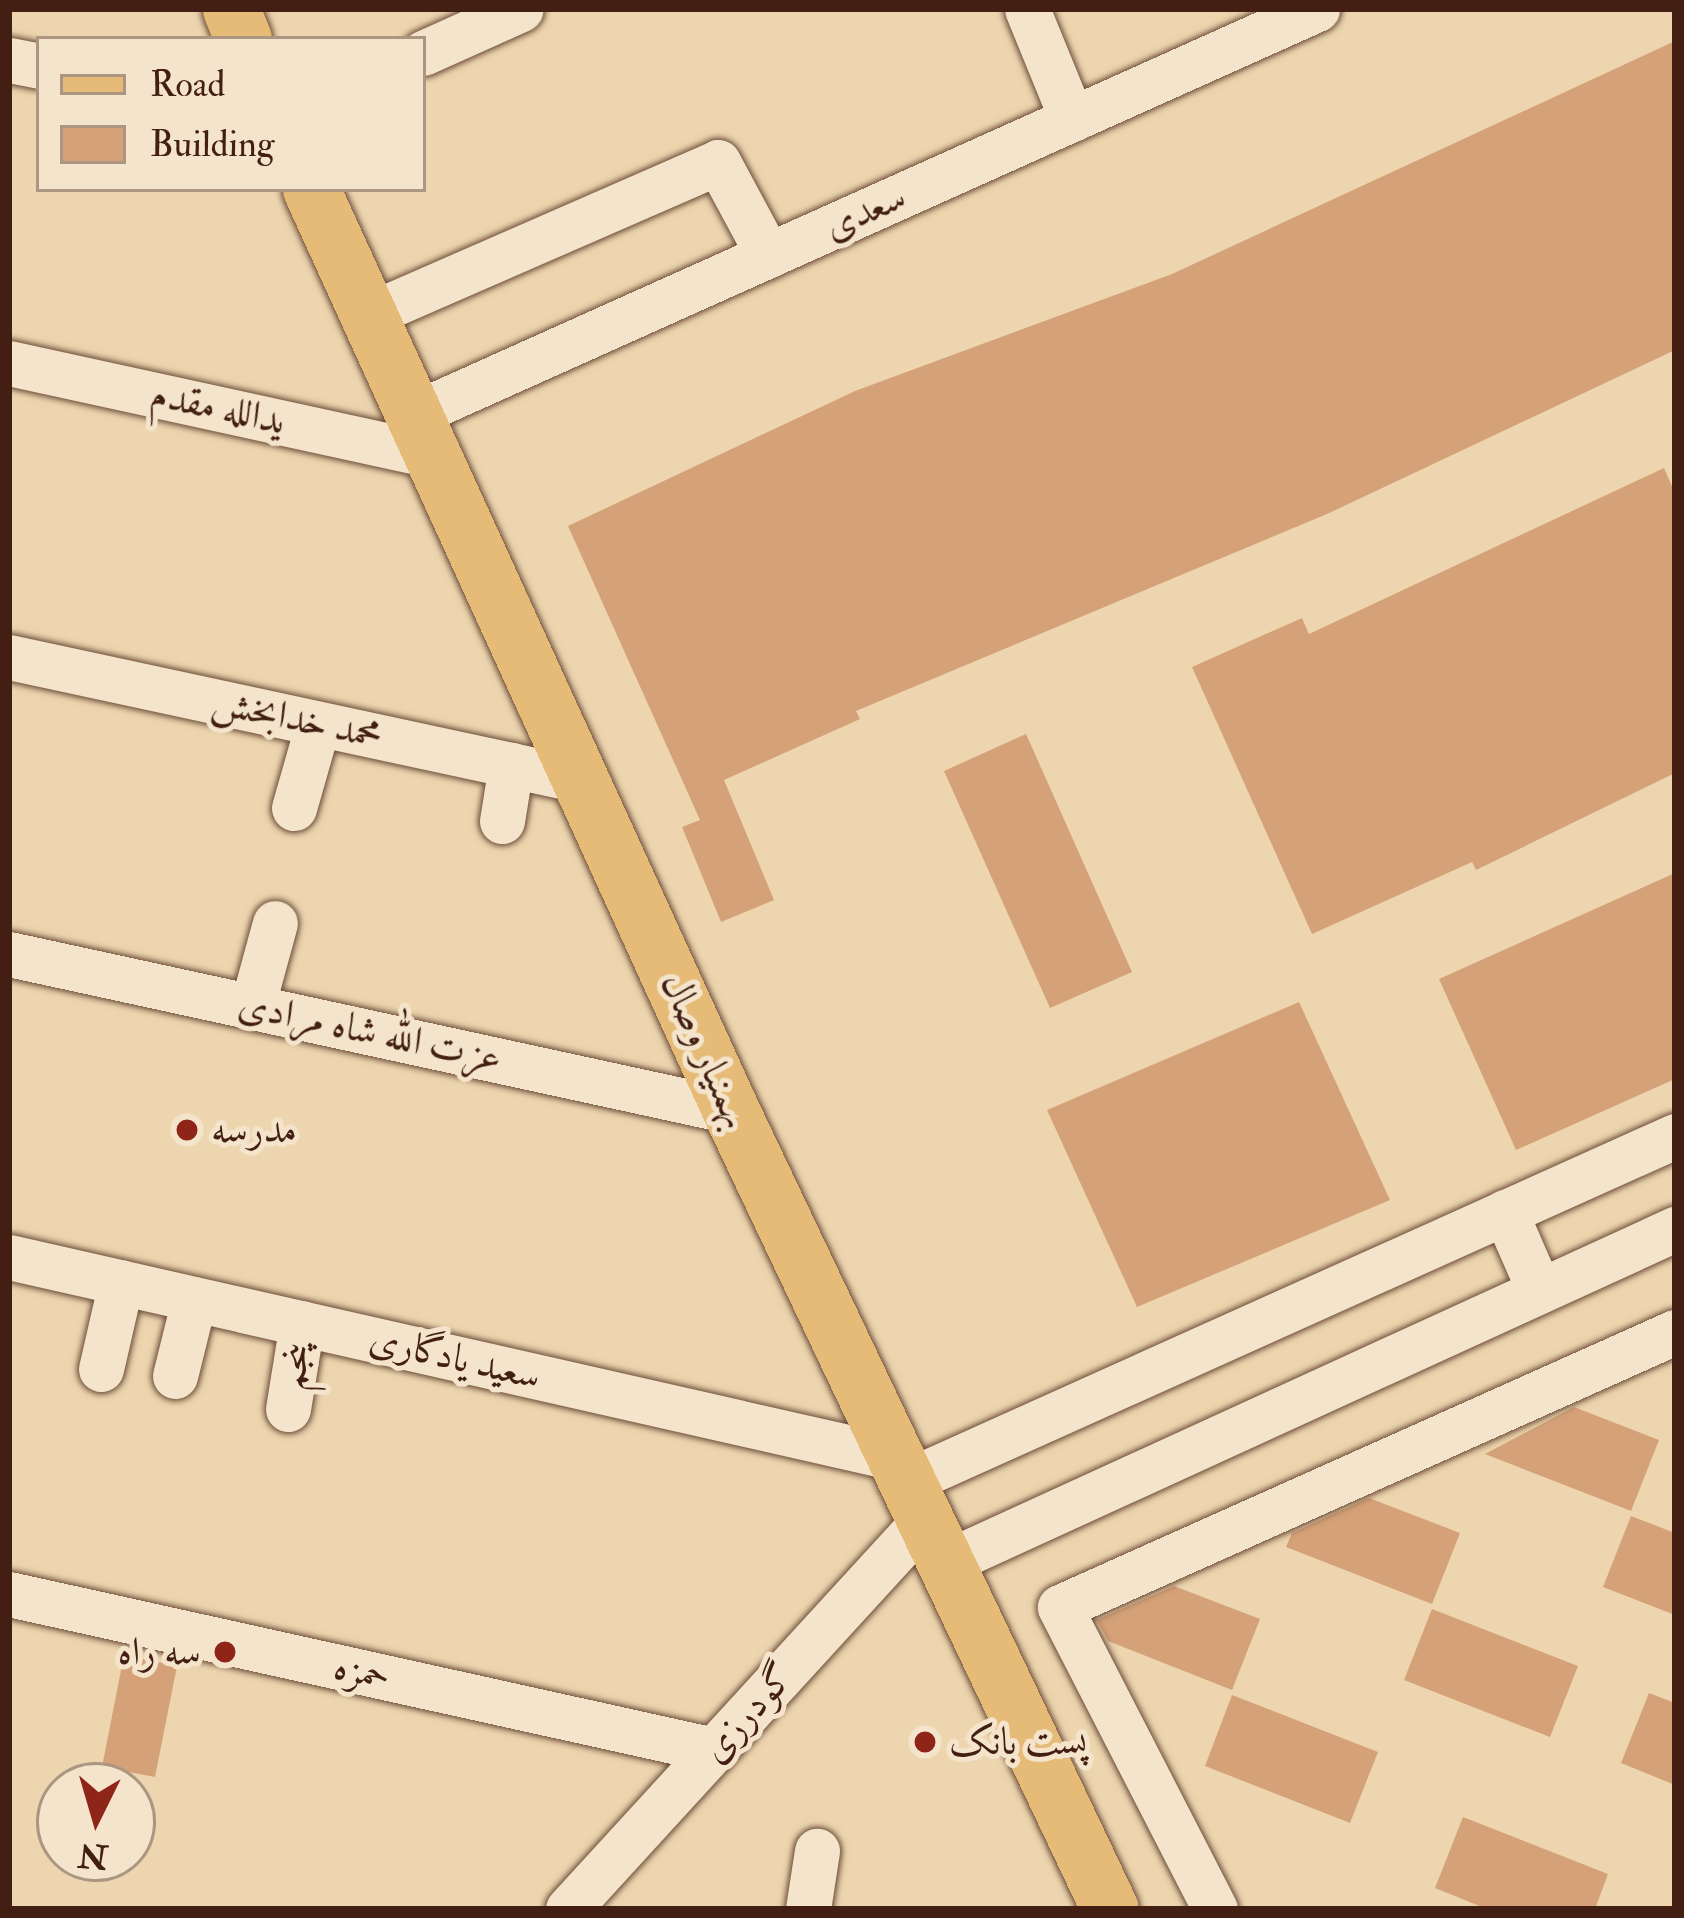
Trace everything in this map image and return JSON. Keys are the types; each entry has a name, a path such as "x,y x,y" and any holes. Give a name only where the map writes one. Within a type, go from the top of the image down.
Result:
{"main road":[{"name":"بهمنیار وصال","path":"311,192 419,434 585,781 731,1111 1110,1909"}],"street":[{"path":"426,52 521,9"},
{"path":"1027,9 1072,119"},
{"name":"سعدی","path":"419,434 768,255 1317,9"},
{"path":"366,316 718,162 768,255"},
{"name":"یدالله مقدم","path":"9,363 419,434"},
{"name":"محمد خدابخش","path":"9,657 585,781"},
{"path":"294,808 318,724"},
{"path":"502,821 511,765"},
{"path":"252,1007 275,923"},
{"name":"عزت الله شاه مرادی","path":"9,954 731,1111"},
{"path":"921,1505 1505,1212 1675,1136"},
{"path":"1505,1212 1539,1290"},
{"path":"921,1505 1539,1290 1675,1229"},
{"name":"سعید یادگاری","path":"9,1257 302,1323 921,1505"},
{"path":"101,1369 121,1282"},
{"path":"175,1376 194,1299"},
{"name":"پنجم","path":"288,1409 302,1323"},
{"path":"1215,1909 1060,1607 1675,1332"},
{"name":"گودرزی","path":"573,1904 714,1750 921,1505"},
{"name":"حمزه","path":"9,1594 714,1750"},
{"path":"808,1909 817,1851"},
{"path":"573,1904 622,1909"}],"building":[{"path":"1675,41 1675,350 1327,514 856,711 860,719 724,780 774,900 721,922 682,827 700,820 568,526 855,391 1172,274"},
{"path":"1664,468 1675,493 1675,773 1476,870 1472,862 1312,934 1192,667 1302,618 1309,634"},
{"path":"1026,734 1132,972 1050,1008 944,771"},
{"path":"1675,873 1675,1079 1516,1150 1439,979"},
{"path":"1299,1002 1390,1200 1137,1307 1047,1110"},
{"path":"1574,1407 1659,1440 1631,1511 1485,1454"},
{"path":"1369,1498 1460,1533 1432,1604 1286,1547 1292,1533"},
{"path":"1631,1516 1675,1533 1675,1615 1603,1587"},
{"path":"1174,1586 1260,1619 1232,1690 1108,1641 1097,1620"},
{"path":"1432,1609 1578,1666 1550,1737 1404,1680"},
{"path":"124,1655 177,1666 156,1772 156,1762 103,1762"},
{"path":"1649,1693 1675,1703 1675,1785 1621,1763"},
{"path":"1232,1695 1378,1752 1350,1823 1205,1766"},
{"path":"1463,1817 1608,1874 1595,1909 1487,1909 1435,1888"}],"place":[{"name":"مدرسه","path":"187,1130"},
{"name":"سه راه","path":"225,1652"},
{"name":"پست بانک","path":"925,1742"}]}
